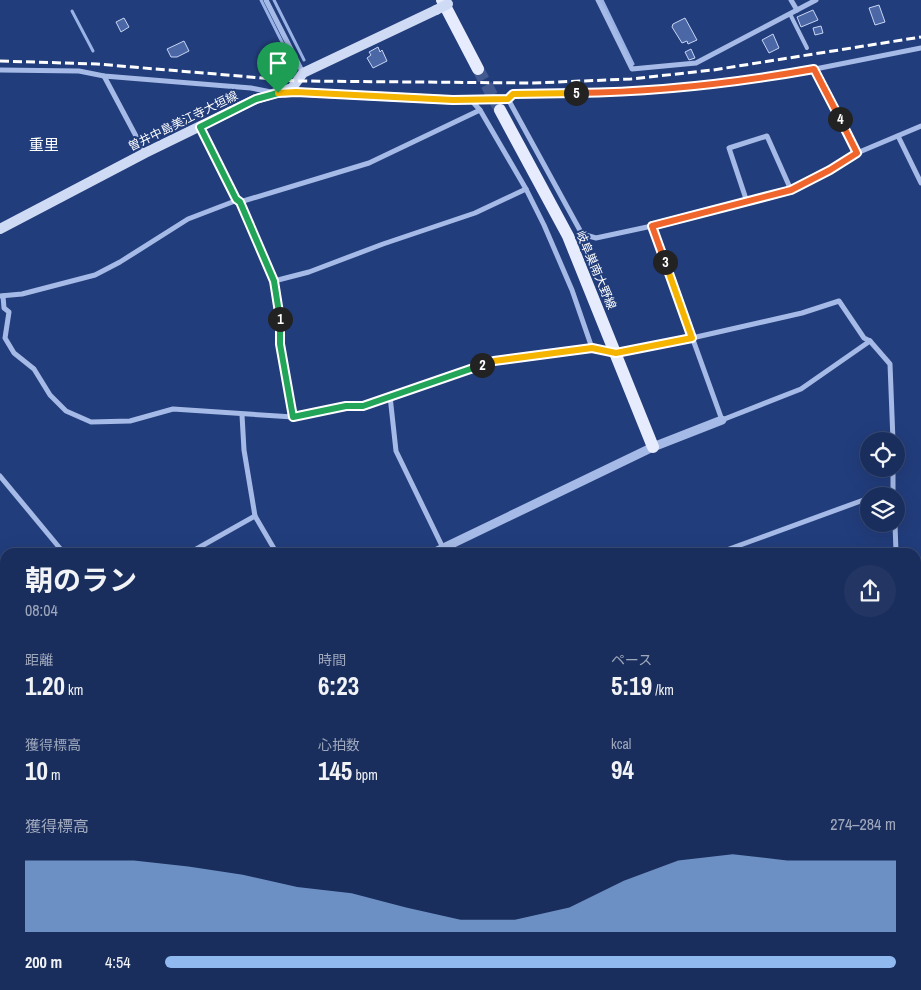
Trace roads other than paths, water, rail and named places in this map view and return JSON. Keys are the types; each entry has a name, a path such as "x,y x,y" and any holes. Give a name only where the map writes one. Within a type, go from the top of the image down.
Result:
{"main road":[{"name":"曽井中島美江寺大垣線","path":"0,228 145,153 256,99 292,88 303,73 446,4"},
{"path":"446,4 478,69"},
{"name":"岐阜巣南大野線","path":"500,110 568,236 653,447"}],"street":[{"path":"266,0 303,73"},
{"path":"598,0 632,69 696,63 816,0"},
{"path":"791,0 797,10"},
{"path":"0,70 79,71 104,76 252,88 278,93 296,92 471,100 508,99 513,94 610,93 700,85 814,69 921,48"},
{"path":"814,69 857,153"},
{"path":"104,76 145,153"},
{"path":"508,99 582,234 596,238 652,226 791,190 830,170 857,153 921,126"},
{"path":"471,100 480,110 526,189 572,290 592,348"},
{"path":"480,110 369,163 240,202 235,201 188,219 120,262 95,275 33,292 1,296 4,308 9,312 5,338 14,353 34,369 50,395 66,411 91,422 130,421 173,409 293,417 346,406 363,406 494,361 592,348 616,353 802,313 839,301 864,338 870,341 890,364 893,432"},
{"path":"200,127 226,181 236,199 240,202 274,281 280,310 280,344 293,417"},
{"path":"747,202 729,148 767,136 791,190"},
{"path":"898,136 921,183"},
{"path":"274,281 309,272 383,244 475,213 526,189"},
{"path":"652,226 722,420"},
{"path":"447,548 653,447 801,389 870,341"},
{"path":"390,396 396,451 440,548"},
{"path":"242,415 244,450 255,516 274,548"},
{"path":"0,476 60,548"},
{"path":"733,548 860,501"},
{"path":"198,548 255,516"},
{"path":"895,532 896,548"}],"lane":[{"path":"790,14 807,48"}],"waterway":[{"path":"261,0 292,62"},
{"path":"274,0 304,60"},
{"path":"602,0 633,64"},
{"path":"72,11 93,51"}],"tunnel":[{"path":"478,69 500,110"}],"railway":[{"path":"0,61 97,64 298,81 533,83 631,79 713,70 921,37"}],"district":[{"name":"重里","path":"44,144"}]}
